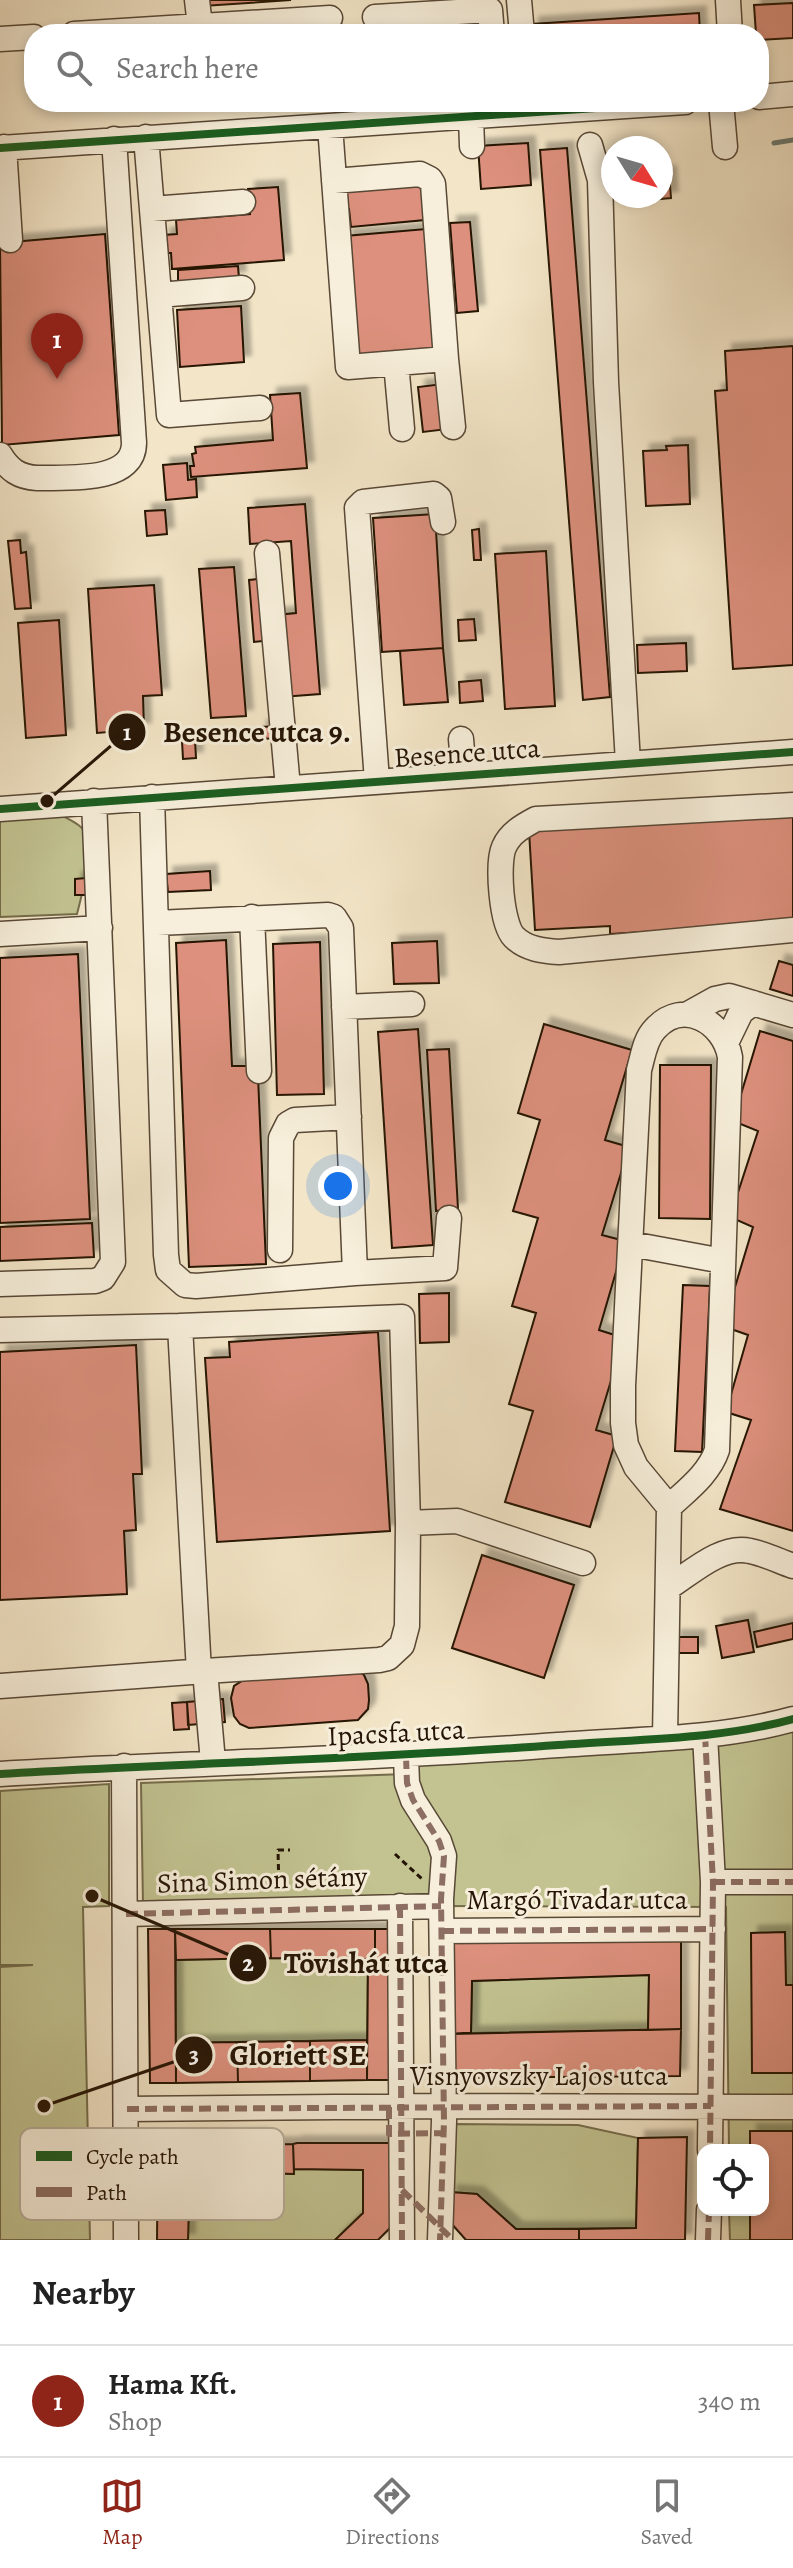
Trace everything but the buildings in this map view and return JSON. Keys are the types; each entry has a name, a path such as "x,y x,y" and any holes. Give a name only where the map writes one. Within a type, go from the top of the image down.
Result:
{"street":[{"path":"197,0 200,24"},
{"path":"519,0 521,24"},
{"path":"728,0 729,24"},
{"path":"374,17 490,10 491,24"},
{"path":"229,24 330,17"},
{"path":"0,39 24,38"},
{"path":"769,96 793,94"},
{"path":"10,240 2,148 146,137 384,112 471,117 487,112"},
{"path":"722,112 725,147"},
{"path":"471,117 472,146"},
{"path":"336,118 334,181 348,367 446,359"},
{"path":"146,137 169,415 260,408"},
{"path":"0,455 14,472 26,478 104,474 122,469 132,458 134,443 114,139"},
{"path":"590,145 600,180 606,382 628,763"},
{"path":"334,181 420,174 433,184 453,427"},
{"path":"152,209 243,202"},
{"path":"159,295 242,288"},
{"path":"396,363 402,429"},
{"path":"377,781 357,508 363,502 434,494 439,498 443,522"},
{"path":"267,553 288,788"},
{"path":"461,739 464,775"},
{"name":"Besence utca","path":"0,809 793,752"},
{"path":"152,797 168,1270 185,1285 196,1286 445,1268 449,1218"},
{"path":"0,1284 95,1281 103,1278 113,1262 94,801"},
{"path":"793,805 536,819 512,834 501,857 505,922 518,941 542,951 559,952 793,930"},
{"path":"157,923 328,915 334,917 341,928 355,1273"},
{"path":"252,917 259,1071"},
{"path":"0,934 100,928"},
{"path":"688,1014 715,999 729,996 793,1015"},
{"path":"669,1507 699,1480 714,1460 717,1450 730,1057 727,1041 741,1012 753,1003"},
{"path":"344,1007 412,1004"},
{"path":"665,1737 669,1507 636,1467 626,1445 623,1423 639,1070 647,1041 656,1027 678,1015 702,1018 727,1041"},
{"path":"280,1250 281,1138 288,1124 295,1120 349,1117"},
{"path":"631,1244 723,1261"},
{"path":"0,1330 402,1317 408,1523 407,1626 402,1645 388,1658 0,1686"},
{"path":"180,1326 202,1671 213,1762"},
{"path":"408,1523 457,1521 583,1563"},
{"path":"669,1587 720,1555 733,1551 748,1550 793,1566"},
{"name":"Ipacsfa utca","path":"0,1774 213,1762 406,1757 705,1735 793,1719"},
{"name":"Margó Tivadar utca","path":"705,1735 713,1882 710,2144"},
{"path":"406,1757 407,1783 413,1800 439,1841 444,1856 441,1912 445,2235"},
{"path":"124,1766 127,2128"},
{"path":"713,1882 793,1882"},
{"name":"Sina Simon sétány","path":"400,1906 401,2079 396,2107 402,2134 402,2240"},
{"name":"Sina Simon sétány","path":"126,1914 400,1906 441,1912"},
{"name":"Margó Tivadar utca","path":"441,1912 713,1929"},
{"name":"Visnyovszky Lajos utca","path":"127,2109 396,2107 444,2098 793,2107"},
{"path":"402,2134 444,2133"},
{"path":"402,2190 445,2235"},
{"path":"708,2240 709,2216"},
{"path":"126,2220 126,2240"}],"path":[{"path":"280,1910 278,1850 290,1850"},
{"path":"395,1854 441,1912"}],"green space":[{"path":"61,815 82,828 88,843 86,874 77,914 0,917 0,818"},
{"path":"793,1719 793,2240 730,2240 729,2216 769,2216 769,2144 729,2144 726,1907 143,1905 141,1783 406,1774 406,1757"},
{"path":"109,1784 109,1906 83,1907 88,2128 20,2128 20,2220 90,2220 90,2240 0,2240 0,1967 33,1965 0,1965 0,1791"},
{"path":"368,1959 367,2040 176,2043 176,1960"},
{"path":"649,1975 648,2030 471,2033 472,1981"},
{"path":"455,2124 578,2125 638,2138 636,2228 516,2229 477,2194 450,2192"},
{"path":"294,2169 363,2170 363,2213 335,2240 188,2240 189,2220 284,2220 284,2174 293,2174"}],"waterway":[{"path":"774,143 793,140"}],"marked path":[{"path":"705,1735 713,1882 710,2144"},
{"path":"406,1757 407,1783 413,1800 439,1841 444,1856 441,1899 444,2121 440,2240"},
{"path":"713,1882 793,1882"},
{"path":"400,1906 402,2240"},
{"path":"126,1914 441,1906"},
{"path":"442,1931 713,1929"},
{"path":"127,2109 711,2106"},
{"path":"389,2107 389,2134 444,2133"},
{"path":"402,2190 453,2240"},
{"path":"708,2240 709,2216"}],"cycle path":[{"path":"0,148 536,112"},
{"path":"0,809 793,752"},
{"path":"0,1774 676,1738 735,1731 793,1719"}],"place":[{"name":"Hama Kft.","path":"57,379"},
{"name":"Besence utca 9.","path":"47,801"},
{"name":"Tövishát utca","path":"92,1896"},
{"name":"Gloriett SE","path":"44,2106"}]}
